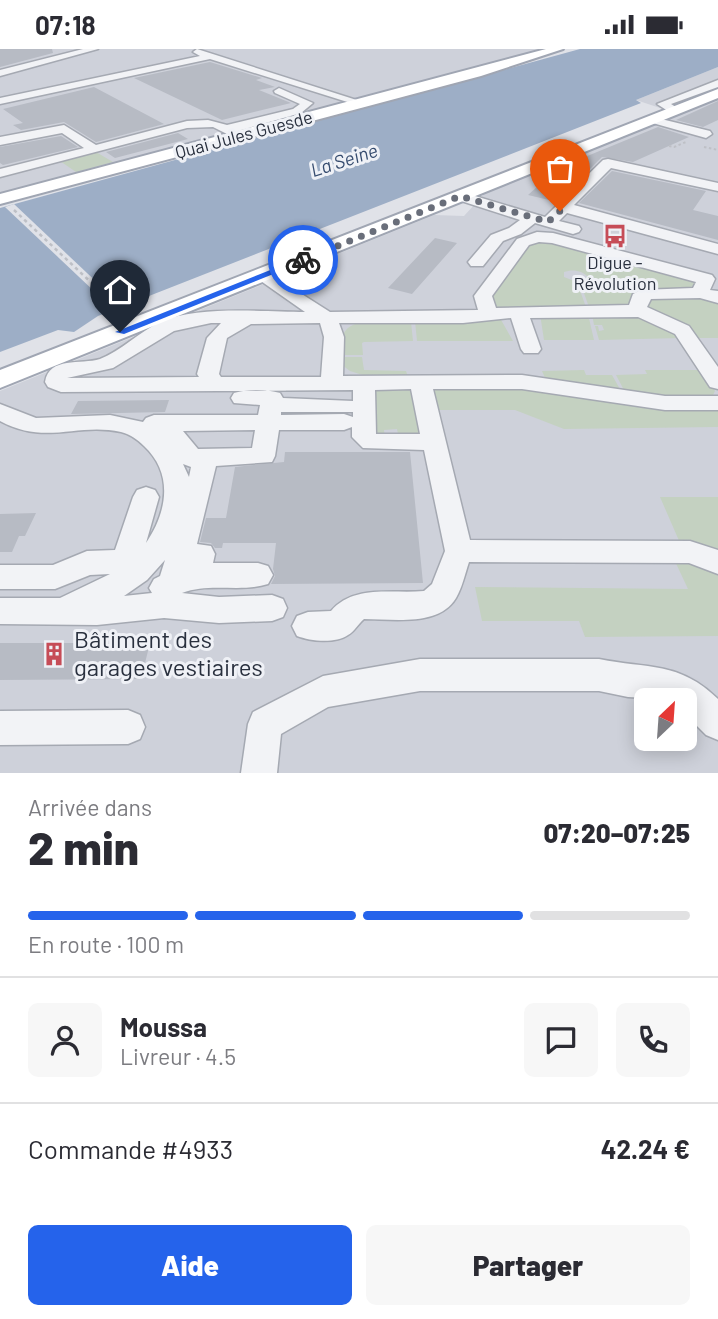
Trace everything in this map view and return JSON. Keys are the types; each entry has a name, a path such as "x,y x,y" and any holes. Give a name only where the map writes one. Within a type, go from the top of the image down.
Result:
{"main road":[{"name":"Quai Jules Guesde","path":"2,187 359,102 558,49"},
{"path":"0,380 718,93"}],"street":[{"path":"0,73 94,49"},
{"path":"184,49 212,54 359,102"},
{"path":"0,104 212,54"},
{"path":"2,187 94,149 207,122 231,132 298,111 308,103 322,100 263,80 254,81"},
{"path":"675,111 663,104 718,83"},
{"path":"272,88 308,103"},
{"path":"0,104 44,97"},
{"path":"653,120 713,134"},
{"path":"0,123 18,138"},
{"path":"0,141 64,129 94,149"},
{"path":"548,222 608,163 718,187"},
{"path":"460,196 532,218 718,267"},
{"path":"563,207 718,249"},
{"path":"477,262 497,238 523,226 532,218"},
{"path":"489,315 483,296 523,242 537,237 553,238 706,279 709,295 647,294 640,298 638,307 641,311"},
{"path":"264,275 328,319 334,337 332,381"},
{"path":"165,423 191,458 263,456 272,398 206,390 61,385 55,382 57,375 64,370 106,365 168,326 211,317 328,319 519,312 641,311 682,330 718,382"},
{"path":"519,312 531,349"},
{"path":"206,390 217,335 228,325 248,318"},
{"path":"206,390 332,381 522,382 665,403 718,403"},
{"path":"364,381 364,437 371,442 433,442"},
{"path":"308,626 339,625 350,613 363,606 432,603 444,592 459,551 420,382"},
{"path":"0,411 24,423 133,427 165,423 228,423 270,414 345,414"},
{"path":"0,611 97,612 162,576 188,494 212,459 228,423"},
{"path":"133,427 153,440 188,494"},
{"path":"188,494 143,497 162,576 177,608 272,608"},
{"path":"459,551 690,552 718,562"},
{"path":"10,577 55,577 87,563 162,576 258,575"},
{"path":"63,611 115,587 162,576"},
{"path":"259,773 265,724 323,692 420,675 599,675 628,681 659,682 675,687 693,698 718,723"},
{"path":"0,728 128,727"}],"path":[{"path":"2,187 126,316"}],"shaded area":[{"path":"0,49 555,49 0,193"},
{"path":"718,67 718,83 668,105 670,107 660,108 636,100"},
{"path":"718,98 718,773 0,773 0,391 434,215 464,216 486,192"}],"green space":[{"path":"96,152 113,162 76,172 60,161"},
{"path":"538,239 696,281 689,290 633,296 629,305 590,310 580,282 588,277 580,272 570,271 564,272 564,277 577,282 587,310 499,310 487,303 526,243"},
{"path":"700,297 718,300 718,338 696,338 650,312 645,304 647,299"},
{"path":"540,314 588,314 594,340 544,340"},
{"path":"592,314 640,317 662,324 681,338 599,340 595,326 598,326 599,331 604,330 602,325 594,325"},
{"path":"500,318 513,341 417,341 415,321"},
{"path":"365,322 411,322 413,341 364,342 363,355 341,355 345,332 352,325"},
{"path":"341,357 362,357 364,370 406,371 408,377 369,377 350,371 342,365"},
{"path":"584,370 586,375 612,375 621,391 546,380 542,371"},
{"path":"645,370 702,370 715,391 712,397 662,398 625,392 616,375 647,374"},
{"path":"524,386 718,409 718,427 564,429 515,410 433,410 431,393 436,388"},
{"path":"369,388 408,389 414,395 419,439 399,439 397,429 384,430 385,439 372,439"},
{"path":"660,497 718,497 718,554 680,543"},
{"path":"673,557 718,569 718,636 585,637 579,621 482,621 475,587 688,589"}],"water":[{"name":"La Seine","path":"580,49 718,49 718,67 636,100 641,103 98,316 74,332 58,330 0,352 0,208"}],"pier":[{"path":"14,204 123,307 114,310 5,207"}],"building":[{"path":"0,49 52,49 53,53 0,67"},
{"path":"210,62 262,78 256,80 275,87 259,90 291,103 222,120 134,78"},
{"path":"94,87 164,124 96,142 64,122 21,130 13,125 23,123 3,109"},
{"path":"718,101 718,120 703,127 676,120"},
{"path":"658,127 689,137 633,162 602,157 560,199 552,197 549,200 528,195 558,168"},
{"path":"178,133 188,139 115,158 106,152"},
{"path":"61,136 78,147 3,165 0,163 0,147"},
{"path":"612,171 706,191 693,210 718,216 718,240 579,203"},
{"path":"435,238 457,243 412,294 388,288"},
{"path":"169,400 165,412 71,414 78,401"},
{"path":"285,452 410,452 423,583 271,584 275,576 273,569 276,543 223,543 222,548 215,548 211,543 200,542 206,518 226,518 235,467 284,462"},
{"path":"36,513 25,536 19,536 12,552 0,552 0,514"},
{"name":"Bâtiment des garages vestiaires","path":"0,643 150,643 141,679 0,680"}],"way so far":[{"path":"303,260 460,196 483,205 548,222 560,211"}],"place":[{"name":"Digue - Révolution","path":"615,236"},
{"name":"Bâtiment des garages vestiaires","path":"54,654"}],"route":[{"path":"120,332 303,260"}]}
